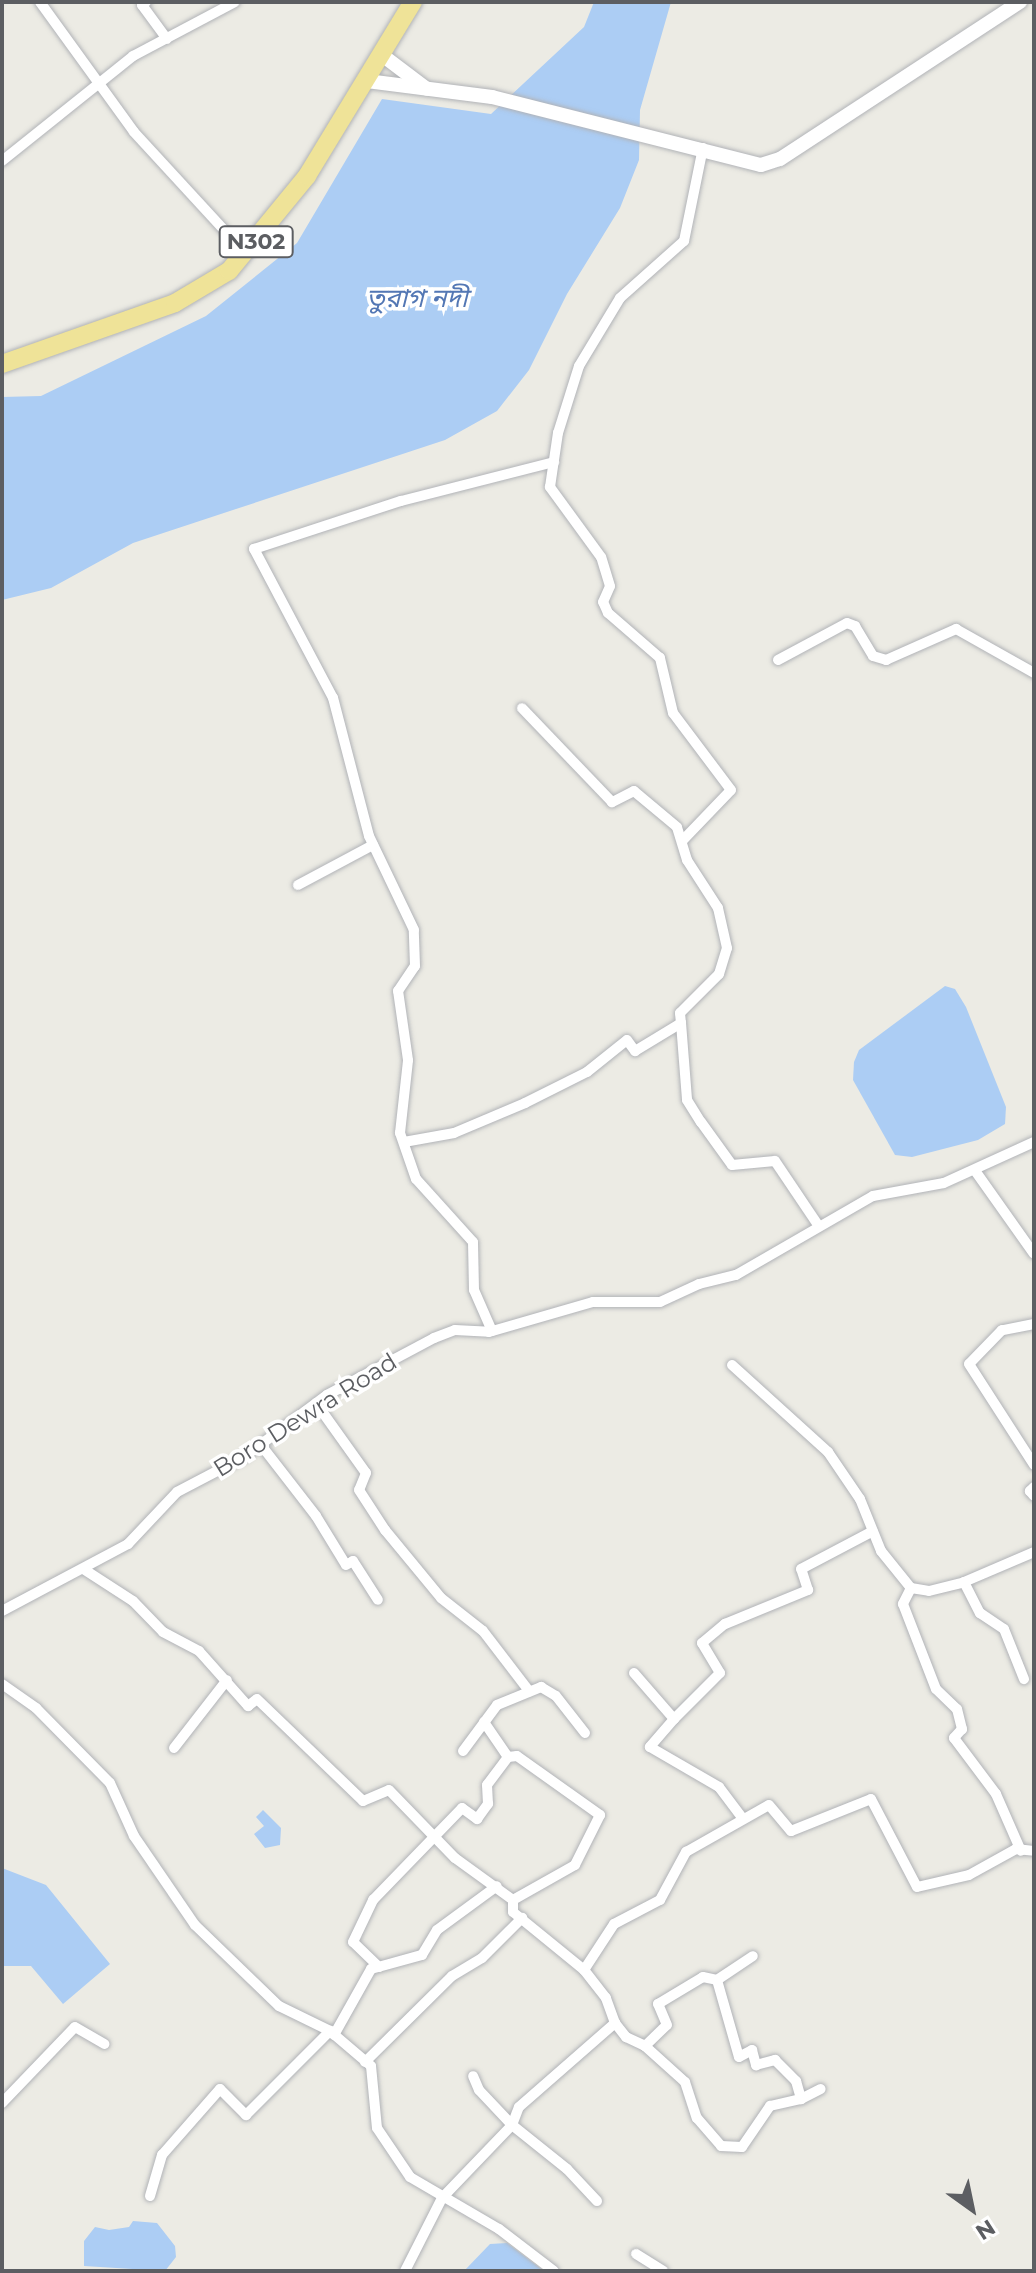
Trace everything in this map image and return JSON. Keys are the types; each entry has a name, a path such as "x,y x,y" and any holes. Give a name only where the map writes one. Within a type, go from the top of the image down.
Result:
{"highway":[{"name":"N302","path":"2,364 175,303 204,289 246,254 307,176 413,2"}],"street":[{"path":"40,2 134,132 246,254"},
{"path":"146,2 142,5 167,39"},
{"path":"2,161 133,56 235,2"},
{"path":"367,81 492,97 772,163 1020,2"},
{"path":"382,55 428,89"},
{"path":"683,840 731,790 673,713 660,658 608,613 603,602 608,577 601,557 550,487 558,433 586,355 620,298 684,241 696,146"},
{"path":"492,1331 474,1290 473,1242 416,1179 404,1142 408,1060 398,991 415,966 416,943 396,884 373,845 333,698 254,549 401,501 554,462"},
{"path":"778,660 847,623 855,626 873,656 886,660 956,629 1034,673"},
{"path":"522,708 612,802 634,791 669,819 683,840 687,860 722,918 727,948 719,974 680,1013 687,1100 732,1165 775,1161 818,1225"},
{"path":"298,885 373,845"},
{"path":"404,1142 454,1133 525,1103 587,1072 627,1040 635,1051 681,1023"},
{"name":"Boro Dewra Road","path":"2,1611 85,1570 128,1544 177,1492 261,1445 316,1403 434,1338 455,1330 470,1335 492,1331 593,1302 660,1302 699,1284 736,1275 873,1196 976,1172 1032,1146"},
{"path":"976,1172 1034,1254"},
{"path":"1034,1325 1002,1330 969,1364 1034,1465"},
{"path":"732,1365 828,1452 860,1499 881,1551 911,1588 929,1591 964,1582 1034,1552"},
{"path":"316,1403 366,1473 359,1490 385,1530 441,1598 483,1631 529,1691"},
{"path":"261,1445 316,1516 346,1565 353,1561 378,1600"},
{"path":"1034,1487 1030,1491 1034,1496"},
{"path":"741,1816 719,1787 650,1747 720,1673 702,1643 725,1624 808,1590 801,1569 873,1531"},
{"path":"85,1570 133,1601 163,1632 199,1651 248,1706 257,1699 363,1801 389,1790 455,1858 513,1900 513,1912 584,1970 606,1998 615,2023 626,2037 645,2046 685,2082 697,2118 721,2146 742,2147 770,2106 801,2099 821,2089"},
{"path":"964,1582 980,1613 1004,1629 1024,1679"},
{"path":"911,1588 903,1604 936,1689 957,1709 962,1729 954,1738 996,1794 1021,1851"},
{"path":"634,1673 674,1719"},
{"path":"174,1748 227,1680"},
{"path":"2,1684 36,1708 110,1783 134,1836 195,1925 279,2006 332,2033 371,2066 377,2128 410,2177 499,2229 554,2271"},
{"path":"463,1751 497,1705 529,1691 547,1688 585,1733"},
{"path":"484,1722 508,1757"},
{"path":"379,1967 353,1942 373,1900 462,1808 477,1819 488,1804 487,1785 508,1757 517,1756 600,1815 575,1865 513,1900"},
{"path":"584,1970 614,1924 660,1900 686,1852 741,1816 769,1805 791,1831 871,1799 917,1887 969,1875 1016,1849 1034,1851"},
{"path":"150,2196 162,2155 220,2089 246,2115 332,2033 371,1969 422,1955 437,1930 497,1886"},
{"path":"365,2062 452,1976 482,1958 522,1918"},
{"path":"645,2046 667,2025 658,2004 703,1977 717,1980 753,1956"},
{"path":"717,1980 739,2057 752,2050 756,2065 775,2060 796,2081 801,2099"},
{"path":"405,2271 442,2198 512,2125 519,2107 615,2023"},
{"path":"2,2103 75,2027 105,2044"},
{"path":"473,2076 479,2090 512,2125 567,2169 597,2201"},
{"path":"636,2254 663,2271"}],"water":[{"name":"তুরাগ নদী","path":"594,2 671,2 640,110 639,160 620,208 567,294 529,370 497,411 445,440 133,543 51,588 2,600 2,397 41,396 206,316 297,243 382,99 491,114 584,27"},
{"path":"945,986 955,989 966,1007 1006,1107 1005,1124 978,1140 912,1157 895,1155 853,1080 854,1062 859,1050"},
{"path":"263,1810 281,1828 280,1845 265,1848 254,1834 264,1826 256,1817"},
{"path":"2,1868 46,1885 110,1964 63,2004 31,1966 2,1966"},
{"path":"133,2221 157,2223 175,2246 176,2257 165,2271 84,2266 84,2241 95,2227 109,2230 129,2227"},
{"path":"507,2243 544,2271 464,2271 490,2244"}]}
